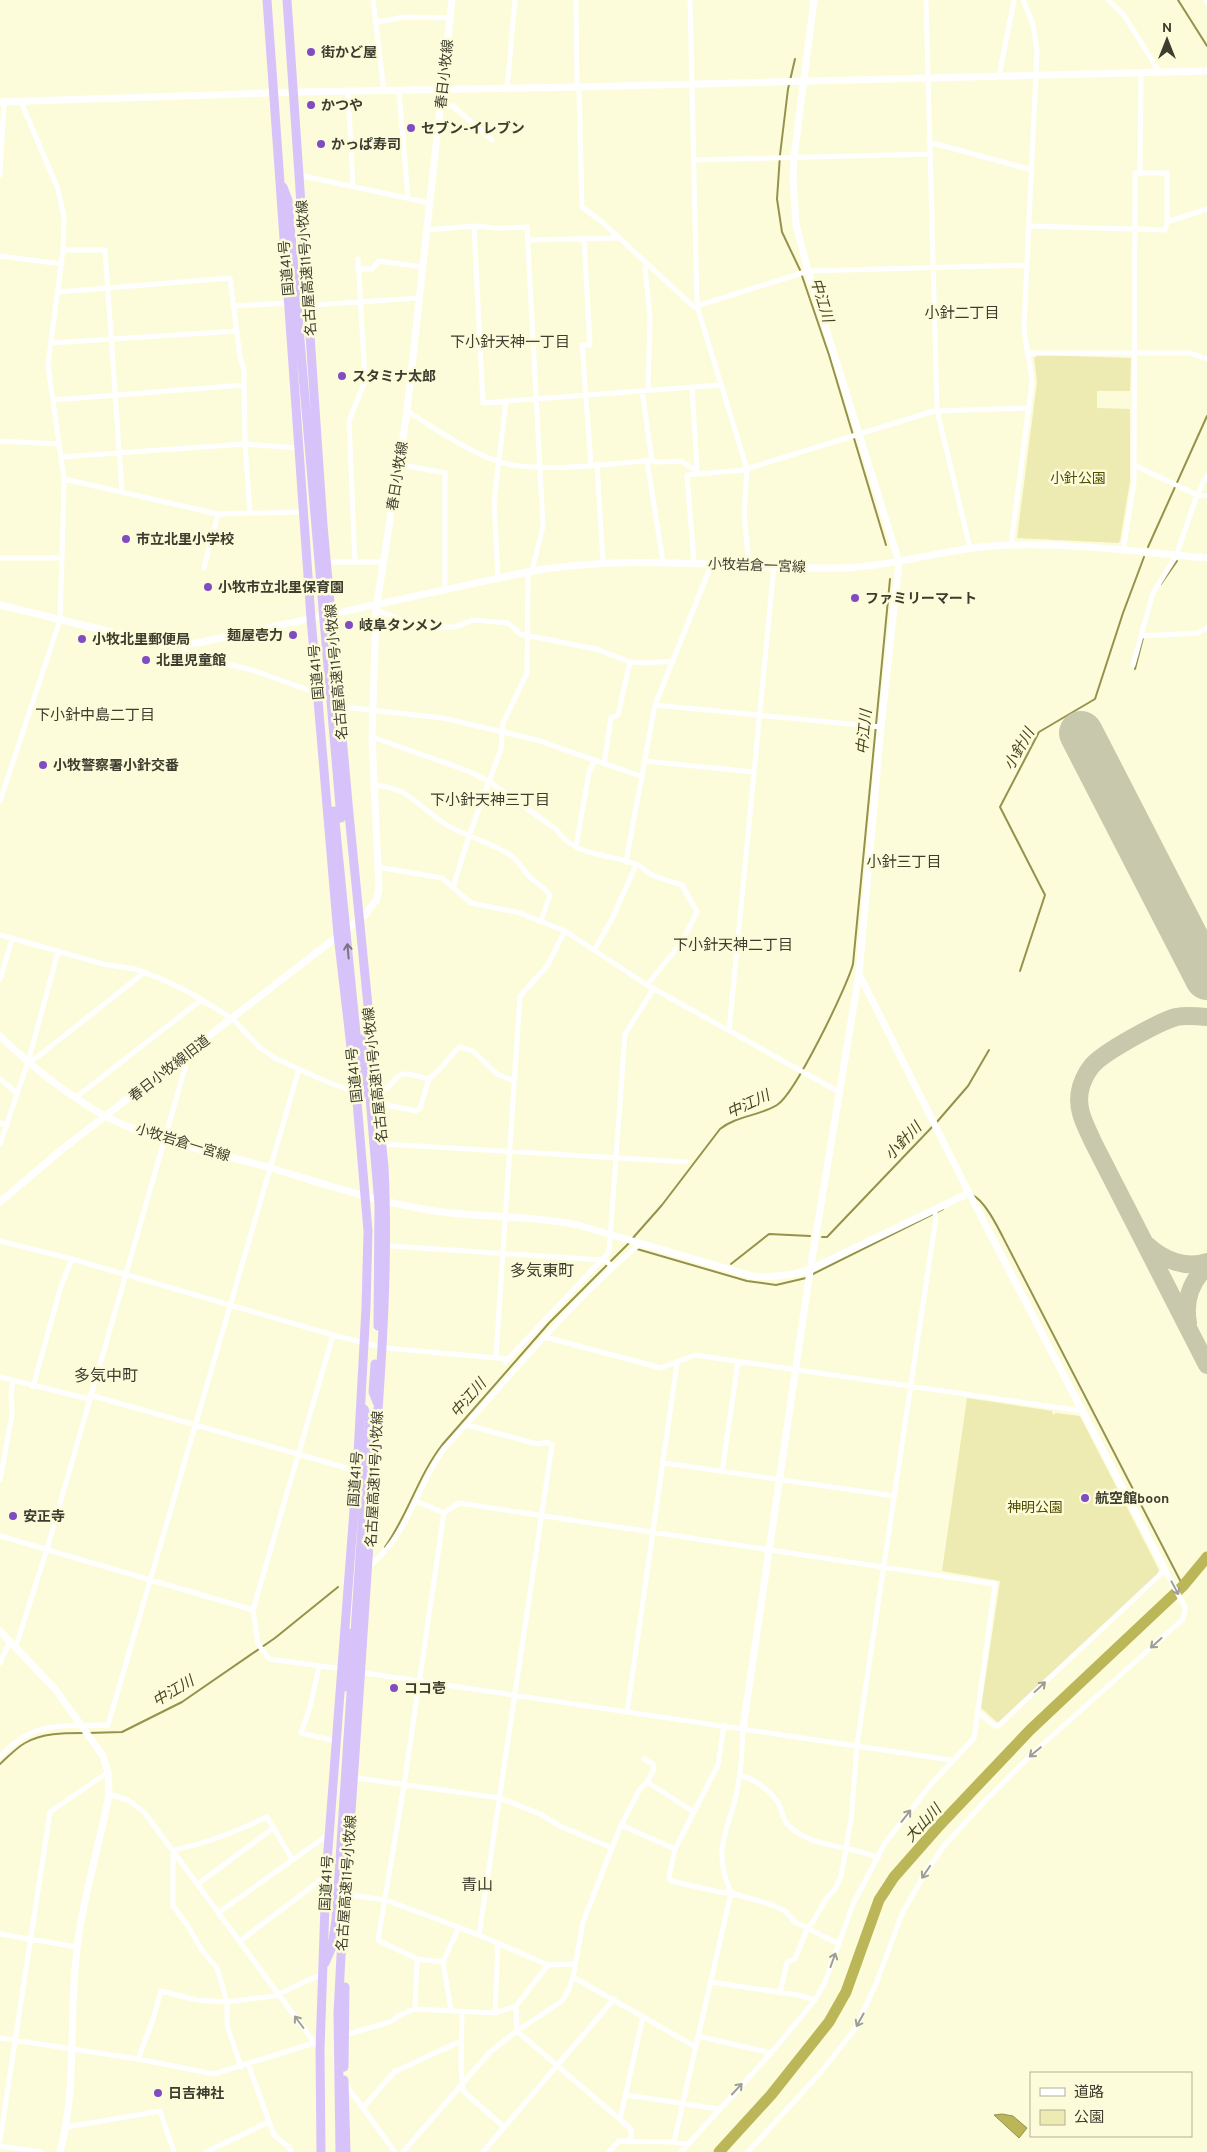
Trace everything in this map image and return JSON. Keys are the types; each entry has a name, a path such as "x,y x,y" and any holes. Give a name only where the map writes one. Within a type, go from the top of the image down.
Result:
{"highway":[{"name":"国道41号","path":"267,0 311,618 338,935 356,1090 368,1231 357,1471 328,1834 321,2003 317,2046 321,2152"},
{"name":"名古屋高速11号小牧線","path":"273,0 308,526 371,1213 372,1262 364,1409 332,1876 325,2013 325,2152"},
{"name":"名古屋高速11号小牧線","path":"287,0 324,525 384,1167 386,1262 369,1569 341,1956 338,2023 340,2152"},
{"name":"国道41号","path":"292,0 335,613 365,915 389,1203 390,1246 386,1348 349,1895 344,2082 346,2152"},
{"path":"278,164 282,170 284,192 288,200 308,418 336,768 350,916 346,924"},
{"path":"363,958 358,969 379,1223 379,1298 373,1392 380,1407 373,1536"},
{"path":"321,2003 325,1960 332,1947 336,1920 369,1420 364,1409"}],"street":[{"path":"373,0 384,92"},
{"name":"春日小牧線","path":"338,935 365,915 377,899 379,888 376,867 372,737 376,607 407,411 452,0"},
{"path":"507,89 515,0"},
{"path":"576,0 582,206 602,222 617,238 694,307 807,271 1027,265"},
{"path":"690,0 697,306 747,469 744,513 749,564"},
{"path":"674,2142 731,1893 721,1860 723,1841 740,1775 743,1728 779,1480 859,974 880,727 899,562 857,435 807,271 794,212 791,157 804,81 814,0"},
{"path":"926,0 937,410 970,548"},
{"path":"999,76 1014,0"},
{"path":"1011,546 1032,382 1032,367 1027,353 1024,327 1030,226 1036,38 1023,0"},
{"path":"1108,0 1124,15 1160,73"},
{"path":"376,22 404,17 450,18"},
{"path":"0,175 2,102 297,92 384,92 1207,71"},
{"path":"1140,173 1142,73"},
{"path":"348,91 353,186"},
{"path":"399,91 408,198"},
{"path":"0,801 60,620 62,558 64,479 48,365 62,264 64,217 58,189 22,102"},
{"path":"440,105 453,106 492,140"},
{"path":"930,142 1032,170"},
{"path":"693,160 930,154"},
{"path":"1030,226 1135,228 1165,230 1167,222 1167,173 1135,173 1135,228 1134,353 1134,482 1123,551"},
{"path":"303,176 430,203"},
{"path":"1167,222 1207,209"},
{"path":"474,226 483,403 720,385"},
{"path":"427,230 474,226 497,228 526,227 543,526 532,571 528,577 527,673 503,723 504,733 501,749 469,836 453,887"},
{"path":"527,240 617,238"},
{"path":"584,239 590,345 582,345 591,465"},
{"path":"63,250 105,250 122,491"},
{"path":"0,256 62,264"},
{"path":"354,562 349,421 365,381 357,269 358,259"},
{"path":"357,269 372,269 379,261 423,267"},
{"path":"648,266 646,268 650,317 648,390"},
{"path":"58,292 230,278 240,357 244,370 245,444 250,513"},
{"path":"313,305 419,298"},
{"path":"233,306 289,304"},
{"path":"51,343 238,330"},
{"path":"1027,353 1190,353 1207,359"},
{"path":"54,400 244,385"},
{"path":"692,387 698,472"},
{"path":"642,390 664,562"},
{"path":"498,578 494,500 506,401"},
{"path":"694,563 686,475 698,472 747,469 937,410 1029,408"},
{"path":"407,411 465,447 498,462 539,468 650,461 682,461 698,472"},
{"path":"0,441 59,444"},
{"path":"61,457 245,444 299,448"},
{"path":"398,464 445,473 445,590"},
{"path":"597,464 603,562"},
{"path":"1134,465 1197,495 1207,496"},
{"path":"1133,665 1143,636 1153,592 1176,556 1197,495 1207,475"},
{"path":"64,479 218,514 304,512"},
{"path":"204,568 218,514"},
{"name":"小牧岩倉一宮線","path":"0,605 160,644 181,644 196,643 335,613 376,607 532,571 603,562 749,564 836,568 899,562 970,548 1011,546 1062,546 1207,558"},
{"path":"0,558 62,558"},
{"path":"331,562 383,562"},
{"path":"626,862 655,705 712,564"},
{"path":"730,1031 774,566"},
{"path":"376,607 399,619 432,627 455,627 473,620 508,623 520,634 596,649 630,662 646,664 673,661"},
{"path":"1143,636 1197,634 1207,628"},
{"path":"181,644 188,654 252,670 311,691 318,690"},
{"path":"604,764 611,718 618,715 630,662"},
{"path":"655,705 880,727"},
{"path":"343,707 372,712 423,714 537,740 642,777"},
{"path":"372,737 468,771 490,782 557,830 564,841 576,847 636,865 650,874 682,885 696,912 682,942 647,984"},
{"path":"576,847 589,772 595,760"},
{"path":"645,761 754,772"},
{"path":"373,785 389,786 400,790 417,800 442,822 511,855 528,877 543,885 550,895 541,921"},
{"path":"594,950 612,919 636,865"},
{"path":"376,867 442,878 471,903 520,913 565,931 647,984 839,1092"},
{"path":"496,1356 520,996 547,966 565,931"},
{"path":"0,935 58,952 145,972 201,1000 233,1019 259,1047 299,1069 346,1089 356,1090"},
{"name":"春日小牧線旧道","path":"0,1202 60,1152 233,1019 338,935"},
{"path":"0,979 12,939"},
{"path":"0,1144 28,1062 58,952"},
{"path":"28,1062 36,1058 145,972"},
{"path":"748,2152 830,2061 855,2029 871,1997 902,1914 924,1875 943,1847 983,1803 1033,1753 1182,1620 1185,1607 935,1127 859,974"},
{"path":"0,1241 125,1274 333,1336 386,1348 496,1356 506,1361 610,1252 625,1034 654,988"},
{"path":"75,1098 201,1000"},
{"name":"小牧岩倉一宮線","path":"0,1036 28,1062 75,1098 106,1117 164,1138 389,1203 437,1212 556,1220 752,1276 771,1278 792,1276 811,1270 969,1193"},
{"path":"382,1104 416,1111 420,1108 429,1079 461,1047 473,1051 498,1074 514,1081"},
{"path":"16,1646 47,1549 89,1397 185,1068 185,1056"},
{"path":"0,1756 17,1741 32,1733 48,1728 108,1725 229,1304 299,1069"},
{"path":"380,1091 387,1090 398,1076 404,1074 429,1079"},
{"path":"0,1079 17,1093"},
{"path":"0,1123 7,1126"},
{"path":"385,1144 686,1162"},
{"path":"780,1993 787,1962 794,1959 807,1929 826,1899 835,1889 840,1876 851,1820 857,1745 936,1217 934,1209"},
{"path":"372,1564 385,1553 401,1531 433,1464 545,1337 613,1267 640,1243"},
{"path":"390,1246 604,1260 613,1267"},
{"path":"33,1387 61,1286 72,1259"},
{"path":"333,1336 253,1610 258,1644 269,1659 951,1760"},
{"path":"545,1337 661,1368 695,1356 1082,1412"},
{"path":"722,1471 738,1362"},
{"path":"627,1712 678,1363"},
{"path":"0,1377 33,1387 89,1397 357,1471"},
{"path":"0,1480 12,1415 11,1393 13,1381"},
{"path":"467,1425 537,1444 547,1442 552,1446 513,1696 479,1935"},
{"path":"664,1463 894,1496"},
{"path":"416,1501 444,1513"},
{"path":"443,1962 417,1959 378,1940 404,1785 444,1513 459,1503 995,1584 974,1738 951,1760 885,1843 853,1904 825,1982 815,2000 771,2053 681,2152"},
{"path":"0,1536 253,1610"},
{"path":"977,1714 982,1715 995,1726 998,1726 1165,1570"},
{"path":"0,1631 55,1689 103,1756 108,1772 109,1794 77,1947 71,2093 67,2128 60,2152"},
{"path":"0,1663 10,1641"},
{"path":"320,1667 301,1733 336,1741"},
{"path":"724,1725 718,1765 675,1849 669,1876 671,1881 731,1893 785,1911 795,1922 839,1944"},
{"path":"403,2152 490,2052 517,2031 562,2001 573,1977 583,1922 621,1825 640,1789 647,1782 654,1769 653,1764 644,1759"},
{"path":"0,2140 50,1812 108,1772"},
{"path":"740,1775 753,1779 765,1788 779,1804 787,1824 808,1839 878,1858"},
{"path":"357,1778 500,1798 540,1814 562,1827 612,1848"},
{"path":"647,1782 694,1812"},
{"path":"0,2038 138,2059 214,2074 317,2046 174,1851 137,1805 120,1796 109,1794"},
{"path":"174,1851 198,1846 267,1817 272,1829 292,1859"},
{"path":"621,1825 675,1849"},
{"path":"198,1884 272,1829"},
{"path":"218,1913 328,1834"},
{"path":"174,1851 173,1906 188,1926 201,1950 218,1968 227,2002 226,2025 241,2067"},
{"path":"240,1941 326,1876"},
{"path":"349,1895 386,1900 479,1935 548,1965 574,1964"},
{"path":"451,2010 443,1962 459,1927"},
{"path":"0,1934 77,1947"},
{"path":"495,2013 498,1944"},
{"path":"415,2009 417,1959"},
{"path":"345,2035 390,2022 415,2009 495,2013 516,2006 548,1965"},
{"path":"138,2059 161,1991 196,2000 227,2002 274,1996 322,1974"},
{"path":"573,1977 696,2047"},
{"path":"711,1982 815,2000"},
{"path":"486,2151 504,2127 614,1999"},
{"path":"516,2006 517,2031 631,2129 631,2141"},
{"path":"462,2012 463,2091 504,2127"},
{"path":"620,2120 643,2017"},
{"path":"698,2036 771,2053"},
{"path":"362,2108 394,2072 461,2041"},
{"path":"248,2064 274,2135 290,2148 291,2152"},
{"path":"344,2082 395,2152"},
{"path":"626,2095 719,2109"},
{"path":"67,2128 160,2111 174,2152"},
{"path":"206,2152 269,2122"},
{"path":"609,2152 619,2141 674,2142 688,2145"},
{"path":"0,2146 41,2152"}],"green space":[{"name":"小針公園","path":"1038,355 1131,358 1130,391 1097,391 1097,408 1130,409 1130,481 1120,541 1118,543 1017,538 1037,382 1034,358"},
{"name":"神明公園","path":"967,1398 1052,1411 1053,1415 1056,1413 1080,1416 1159,1570 1157,1575 998,1723 981,1708 1000,1581 942,1571"}],"shaded area":[{"path":"994,2115 1013,2116 1027,2128 1019,2138"}],"waterway":[{"name":"小針川","path":"1178,0 1207,46"},
{"name":"中江川","path":"795,59 788,89 780,155 777,199 782,232 800,270 829,355 886,545"},
{"name":"小針川","path":"1148,547 1207,416"},
{"name":"小針川","path":"1020,971 1045,895 1000,807 1039,732 1095,699 1123,613 1144,557"},
{"path":"1161,584 1177,561"},
{"name":"中江川","path":"632,1239 662,1205 720,1129 733,1121 770,1109 785,1097 807,1062 849,976 853,964 890,579"},
{"path":"1135,669 1143,638"},
{"name":"小針川","path":"936,1123 968,1086 989,1050"},
{"name":"小針川","path":"822,1237 827,1237 933,1126"},
{"path":"972,1195 983,1204 998,1228 1183,1586"},
{"path":"811,1275 943,1209"},
{"name":"小針川","path":"731,1264 769,1234 810,1236"},
{"name":"中江川","path":"385,1547 426,1470 442,1445 549,1323 629,1243"},
{"name":"小針川","path":"637,1249 747,1281 776,1285 806,1278"},
{"name":"大山川","path":"719,2152 771,2095 829,2022 846,1992 879,1900 894,1877 938,1827 1030,1730 1183,1586 1207,1557"},
{"name":"中江川","path":"88,1733 122,1732 182,1702 275,1638 338,1587"},
{"name":"中江川","path":"0,1764 18,1747 39,1737 53,1734 83,1733"}],"taxiway":[{"path":"1207,1017 1176,1017 1144,1031 1118,1046 1089,1069 1081,1085 1079,1098 1082,1118 1093,1142 1207,1365"},
{"path":"1147,1245 1160,1255 1175,1262 1183,1264 1207,1262"},
{"path":"1188,1323 1187,1307 1190,1292 1197,1278 1207,1266"}],"runway":[{"path":"1081,733 1207,978"}],"place":[{"name":"街かど屋","path":"311,52"},
{"name":"かつや","path":"311,105"},
{"name":"セブン-イレブン","path":"411,128"},
{"name":"かっぱ寿司","path":"321,144"},
{"name":"スタミナ太郎","path":"342,376"},
{"name":"市立北里小学校","path":"126,539"},
{"name":"小牧市立北里保育園","path":"208,587"},
{"name":"ファミリーマート","path":"855,598"},
{"name":"岐阜タンメン","path":"349,625"},
{"name":"麺屋壱力","path":"293,635"},
{"name":"小牧北里郵便局","path":"82,639"},
{"name":"北里児童館","path":"146,660"},
{"name":"小牧警察署小針交番","path":"43,765"},
{"name":"航空館boon","path":"1085,1498"},
{"name":"安正寺","path":"13,1516"},
{"name":"ココ壱","path":"394,1688"},
{"name":"日吉神社","path":"158,2093"}],"district":[{"name":"小針二丁目","path":"962,313"},
{"name":"下小針天神一丁目","path":"510,342"},
{"name":"下小針中島二丁目","path":"95,715"},
{"name":"下小針天神三丁目","path":"490,800"},
{"name":"小針三丁目","path":"904,862"},
{"name":"下小針天神二丁目","path":"733,945"},
{"name":"多気東町","path":"542,1270"},
{"name":"多気中町","path":"106,1375"},
{"name":"青山","path":"477,1884"}]}
